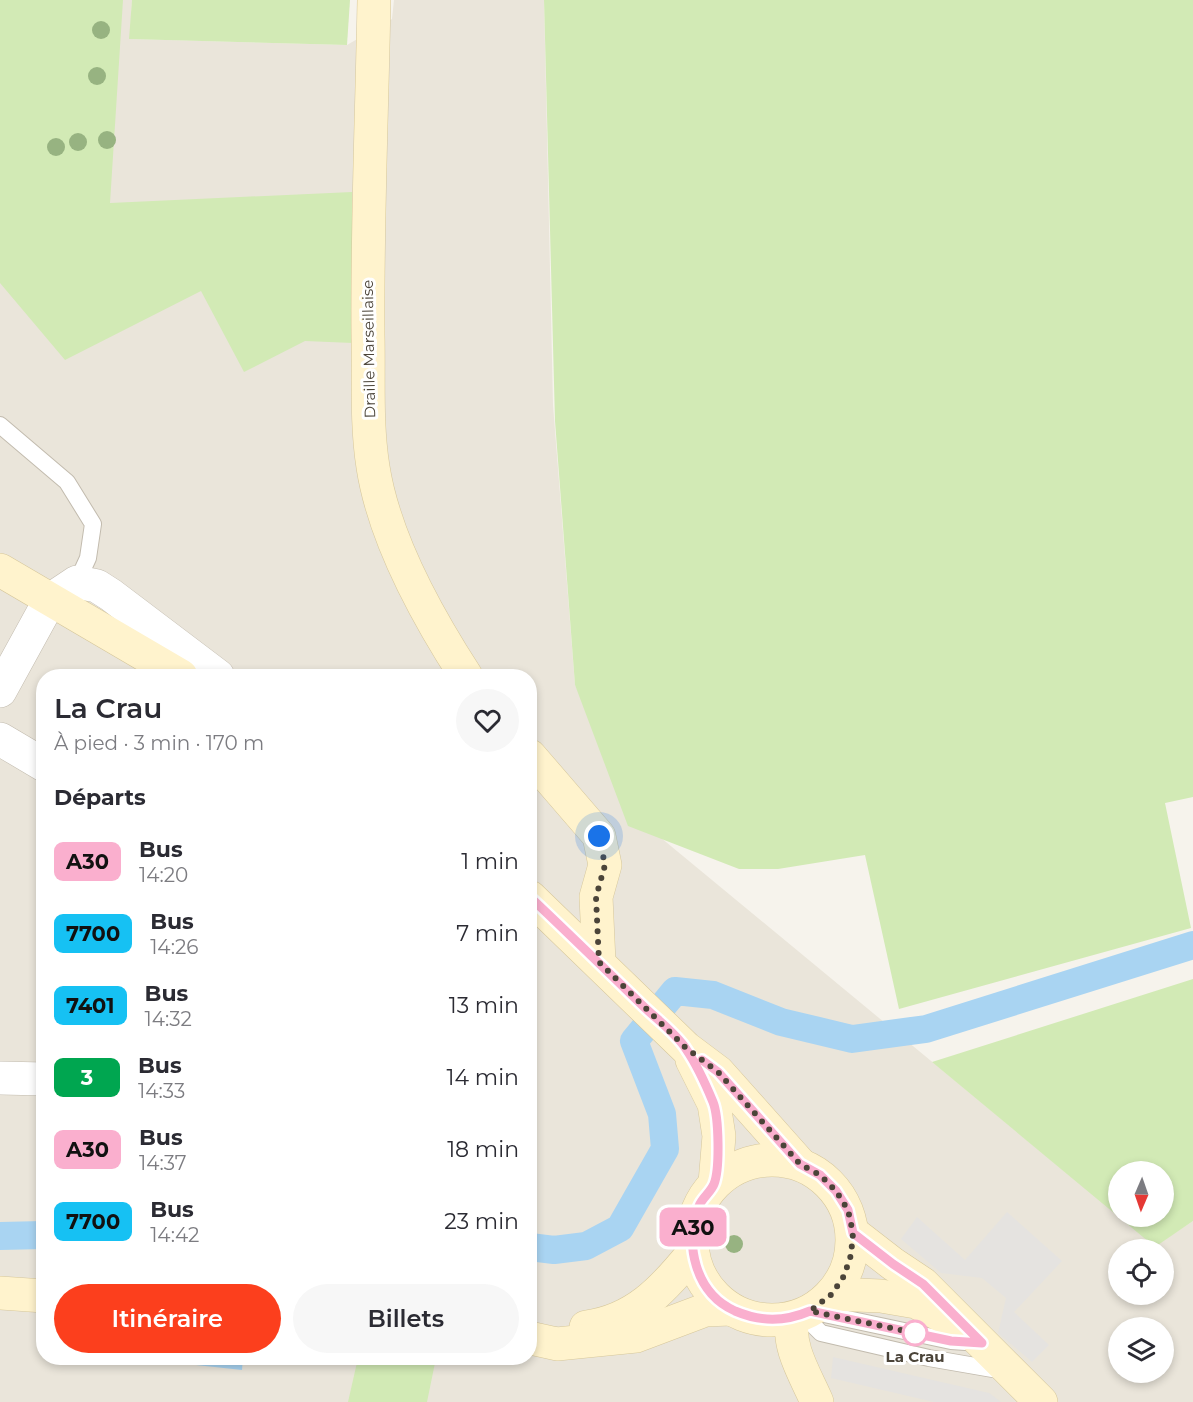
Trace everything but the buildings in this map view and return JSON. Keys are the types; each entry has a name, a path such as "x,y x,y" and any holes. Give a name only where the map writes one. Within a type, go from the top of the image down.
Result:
{"main road":[{"name":"Draille Marseillaise","path":"374,0 367,300 368,412 373,467 384,513 410,579 461,669"},
{"path":"0,570 169,669"},
{"path":"537,764 599,836 605,865 596,897 599,962"},
{"path":"537,904 681,1044 718,1072 800,1164"},
{"path":"681,1044 714,1104 719,1136 715,1183"},
{"path":"817,1402 797,1357 790,1331 809,1309 844,1276 851,1255 853,1233 848,1210 836,1191 820,1175 800,1164 777,1160 755,1161 733,1169 715,1183 700,1204 692,1228 692,1254 700,1276 713,1295 730,1309 750,1317 772,1320 809,1309 882,1296 916,1302 976,1336"},
{"path":"853,1233 923,1284 1041,1402"},
{"path":"537,1332 589,1327 625,1317 662,1290 692,1254"},
{"path":"0,1293 36,1295"},
{"path":"537,1340 557,1344 636,1336 705,1310 730,1309"}],"street":[{"path":"0,691 50,600 77,582 97,586 111,595 209,669"},
{"path":"0,739 36,760"},
{"path":"0,1078 36,1079"}],"lane":[{"path":"0,425 67,482 93,524 88,558 77,582"},
{"path":"809,1309 820,1333 929,1358 1011,1372"}],"shaded area":[{"path":"0,0 132,0 130,39 347,45 392,19 394,0 544,0 553,405 575,685 643,823 1108,1207 1108,1227 1132,1227 1147,1239 1108,1239 1108,1305 1174,1305 1174,1239 1166,1239 1193,1221 1193,1402 0,1402"},
{"path":"1007,1212 1062,1261 1014,1312 1049,1345 1032,1362 998,1333 1006,1298 982,1278 941,1273 901,1239 917,1217 965,1260"},
{"path":"833,1357 989,1393 1001,1402 934,1402 831,1378"}],"green space":[{"path":"0,0 123,0 110,203 352,192 353,343 305,341 244,372 201,291 65,360 0,283"},
{"path":"132,0 350,0 347,45 129,39"},
{"path":"544,0 1193,0 1193,797 1165,803 1191,928 899,1009 865,855 778,869 739,869 628,826 575,685 555,421"},
{"path":"1193,979 1193,1221 1167,1239 1145,1239 1131,1227 1174,1227 1174,1161 1108,1161 1108,1208 932,1062"},
{"path":"356,1365 435,1365 427,1402 348,1402"}],"water":[{"path":"196,1365 242,1365 242,1370"}],"waterway":[{"path":"537,1248 554,1250 586,1246 620,1228 665,1149 662,1114 634,1041 675,991 713,995 781,1022 852,1039 926,1029 1193,945"},
{"path":"0,1236 36,1235"}],"bus line":[{"name":"A30","path":"537,904 686,1048 714,1104 719,1136 715,1183 700,1204 692,1228 692,1254 700,1276 713,1295 730,1309 750,1317 772,1320 794,1318 810,1311 951,1341 982,1343 923,1284 853,1233 848,1210 836,1191 820,1175 800,1164 718,1072 702,1060"}],"place":[{"name":"La Crau","path":"915,1333"}],"route":[{"path":"599,836 605,865 596,897 599,962 686,1048 718,1072 800,1164 820,1175 836,1191 848,1210 853,1233 851,1255 844,1276 832,1294 810,1311 915,1333"}]}
